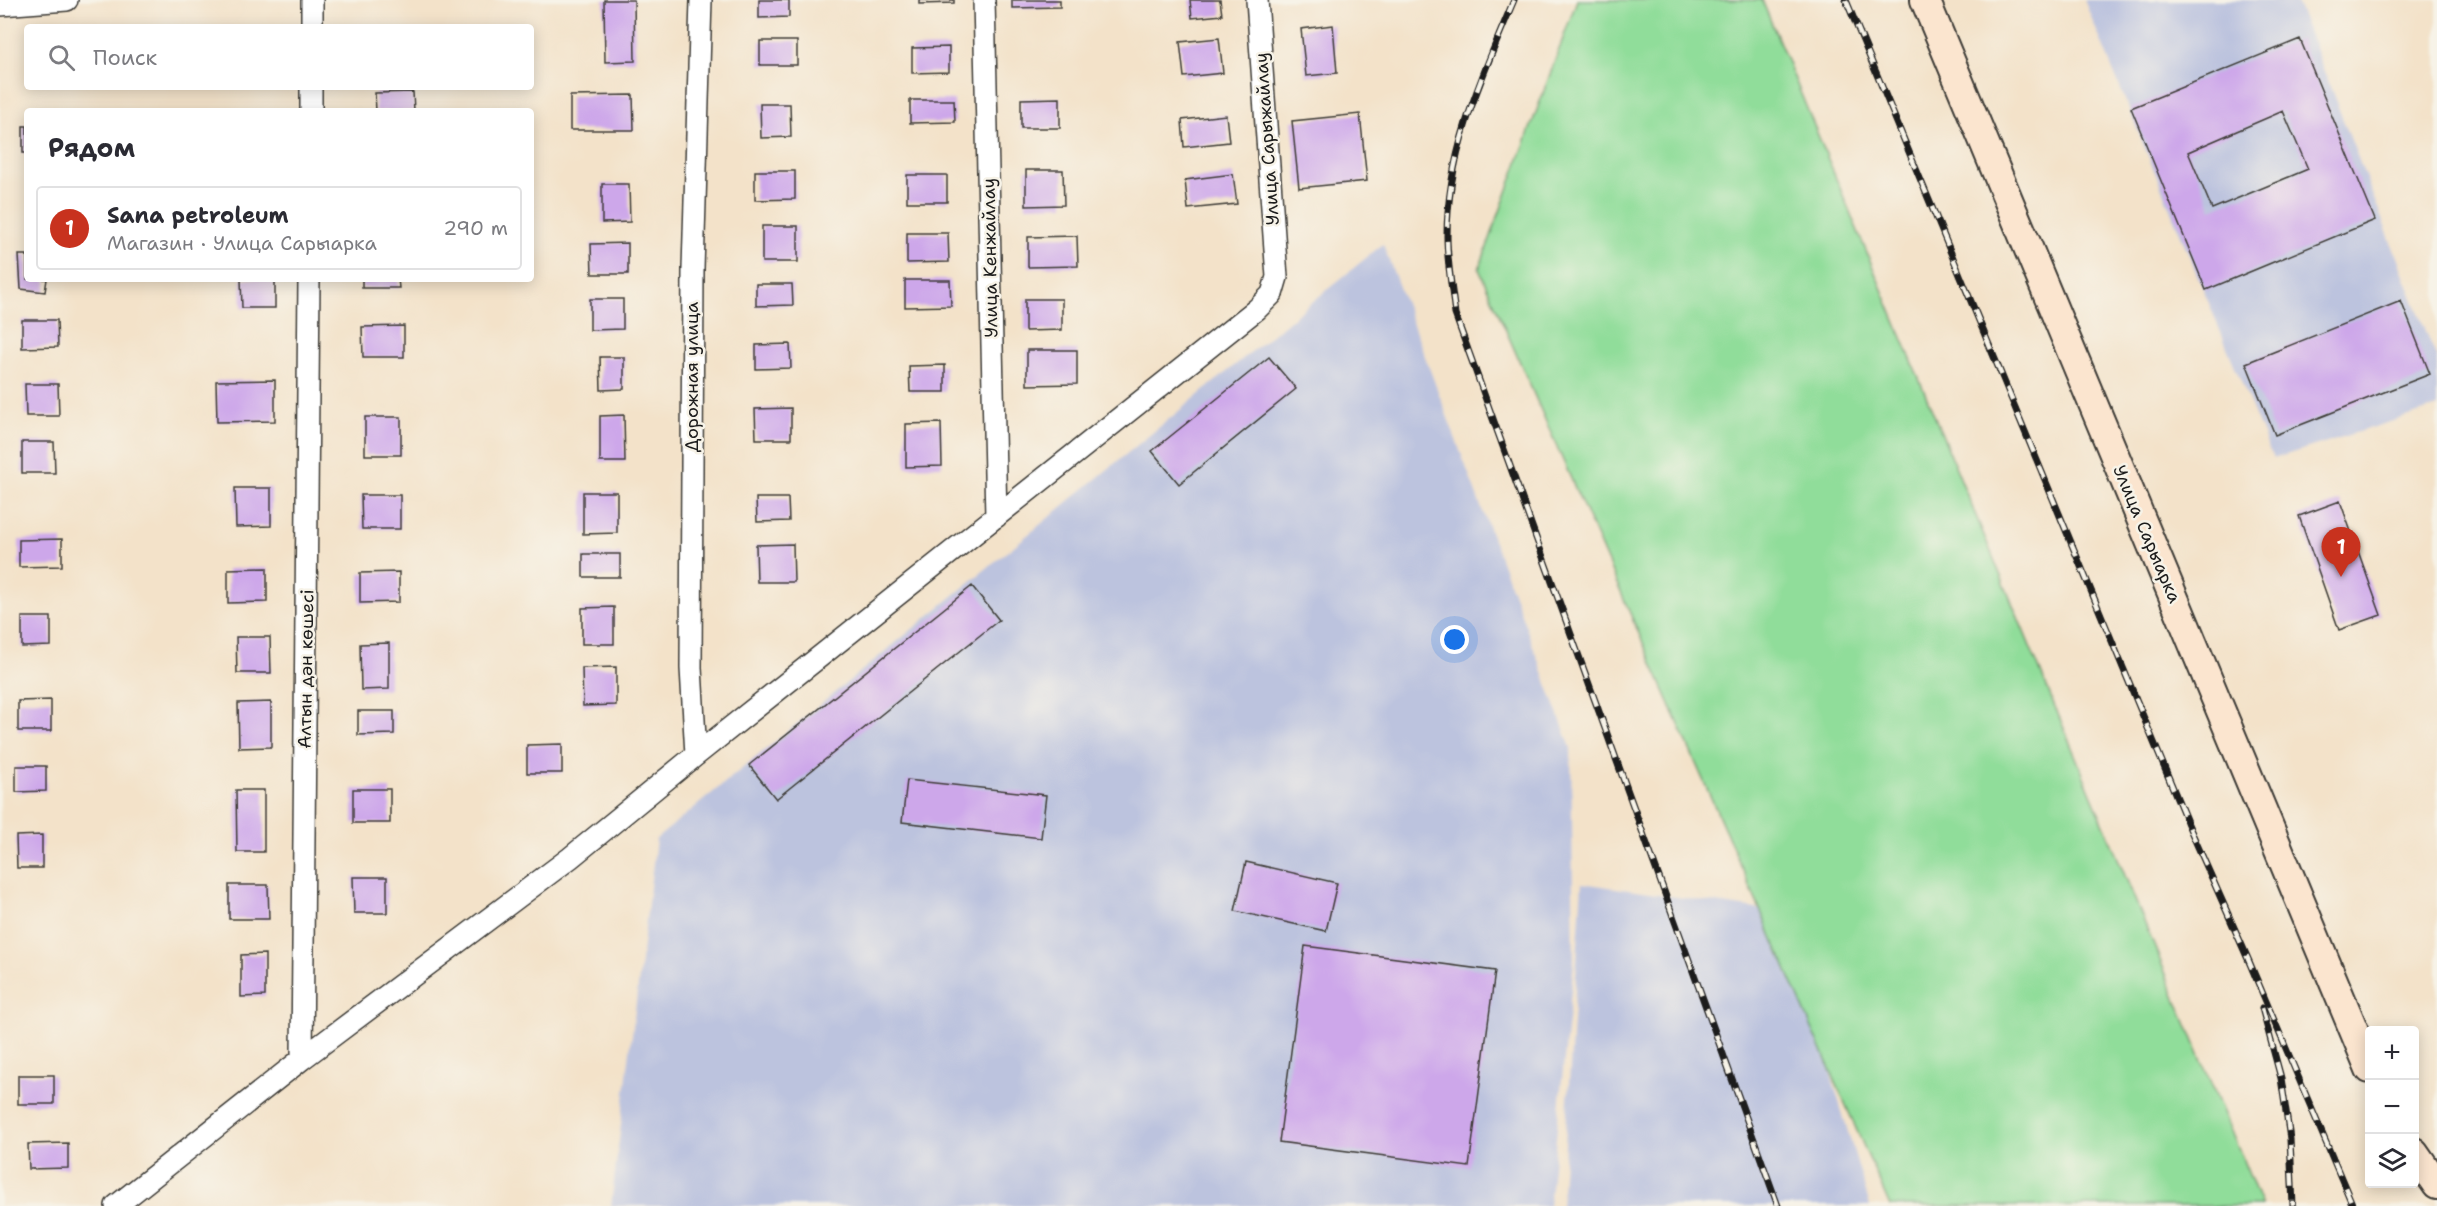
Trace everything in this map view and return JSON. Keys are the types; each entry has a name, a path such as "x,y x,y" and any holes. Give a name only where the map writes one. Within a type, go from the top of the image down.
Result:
{"main road":[{"name":"Улица Сарыарка","path":"1925,0 2365,1057"},
{"path":"2419,1158 2437,1185"}],"street":[{"path":"0,5 68,0"},
{"path":"312,0 312,24"},
{"name":"Дорожная улица","path":"696,755 691,632 693,268 700,0"},
{"name":"Улица Кенжайлау","path":"984,0 996,517"},
{"name":"Улица Сарыжайлау","path":"996,517 1257,309 1272,294 1277,278 1257,0"},
{"path":"311,90 311,108"},
{"name":"Алтын дән көшесі","path":"302,1059 309,282"},
{"path":"116,1206 302,1059 570,858 996,517"}],"shaded area":[{"path":"2084,0 2296,0 2437,359 2437,407 2273,459"},
{"path":"1383,244 1571,748 1574,962 1549,1206 611,1206 656,839"},
{"path":"1582,883 1783,913 1870,1206 1561,1206"}],"green space":[{"path":"1577,0 1762,0 2262,1206 1890,1206 1479,269"}],"building":[{"path":"604,0 634,0 635,61 605,62"},
{"path":"759,0 789,0 789,17 759,18"},
{"path":"919,0 954,0 954,3 919,4"},
{"path":"1012,0 1060,0 1060,7 1012,8"},
{"path":"1190,0 1220,0 1222,15 1192,18"},
{"path":"1333,25 1337,73 1306,76 1301,29"},
{"path":"1219,38 1223,73 1184,77 1180,42"},
{"path":"2300,39 2375,220 2206,290 2131,108","holes":["2283,111 2308,169 2212,209 2188,152"]},
{"path":"760,41 797,41 797,65 760,65"},
{"path":"949,47 949,72 912,73 912,48"},
{"path":"413,92 414,108 376,108 375,93"},
{"path":"633,95 634,130 570,130 570,96"},
{"path":"1060,98 1060,128 1021,128 1021,99"},
{"path":"910,100 954,100 955,122 910,123"},
{"path":"760,104 790,104 791,137 761,138"},
{"path":"1360,114 1367,181 1299,188 1292,121"},
{"path":"1226,115 1229,142 1184,147 1182,120"},
{"path":"23,126 24,126 24,153"},
{"path":"1026,170 1063,170 1064,205 1026,206"},
{"path":"755,171 795,171 795,199 755,200"},
{"path":"1233,174 1237,204 1188,209 1185,180"},
{"path":"907,175 947,175 947,202 907,202"},
{"path":"602,184 629,184 630,222 602,223"},
{"path":"762,226 798,226 798,262 762,262"},
{"path":"907,233 948,233 949,262 907,263"},
{"path":"1077,236 1078,266 1028,267 1028,237"},
{"path":"628,243 628,274 592,274 591,244"},
{"path":"19,255 24,255 24,282 47,282 45,292 21,289"},
{"path":"905,280 950,280 951,306 905,307"},
{"path":"241,282 275,282 275,308 242,308"},
{"path":"362,282 398,282 399,288 362,288"},
{"path":"756,284 792,284 793,305 756,306"},
{"path":"590,299 623,299 623,329 590,330"},
{"path":"1025,299 1062,299 1062,330 1025,331"},
{"path":"2401,301 2430,374 2275,435 2246,363"},
{"path":"22,320 57,320 58,347 22,348"},
{"path":"404,326 404,357 363,357 362,327"},
{"path":"790,344 791,368 756,369 756,345"},
{"path":"1027,350 1077,350 1077,384 1027,385"},
{"path":"600,357 624,357 624,389 601,390"},
{"path":"1269,357 1296,389 1179,484 1152,451"},
{"path":"945,365 945,392 910,392 909,366"},
{"path":"275,380 275,421 217,422 216,381"},
{"path":"25,384 58,384 59,416 26,416"},
{"path":"791,408 791,439 756,439 755,409"},
{"path":"624,415 625,462 600,462 600,416"},
{"path":"365,417 401,417 401,455 365,455"},
{"path":"941,423 942,466 906,467 906,424"},
{"path":"22,442 54,442 55,473 22,473"},
{"path":"235,488 271,488 271,526 236,527"},
{"path":"583,492 617,492 617,533 583,534"},
{"path":"361,495 400,495 400,529 362,529"},
{"path":"756,498 788,498 789,521 757,522"},
{"path":"2340,501 2381,615 2339,630 2299,516"},
{"path":"62,539 62,566 19,567 19,540"},
{"path":"793,544 794,582 757,582 756,545"},
{"path":"583,554 620,554 620,577 583,577"},
{"path":"267,568 267,602 228,603 228,569"},
{"path":"399,572 399,602 360,603 360,573"},
{"path":"972,586 999,620 776,799 749,765"},
{"path":"614,607 614,644 582,644 582,608"},
{"path":"22,617 51,617 51,646 22,647"},
{"path":"236,637 270,637 271,673 237,673"},
{"path":"389,643 389,689 361,690 360,644"},
{"path":"616,667 616,705 583,706 582,668"},
{"path":"51,700 51,731 18,731 18,701"},
{"path":"271,702 271,747 239,748 238,703"},
{"path":"358,711 394,711 394,734 358,735"},
{"path":"562,744 562,773 527,773 527,745"},
{"path":"16,766 46,766 46,791 16,792"},
{"path":"907,780 1046,795 1041,838 902,822"},
{"path":"353,789 390,789 390,823 353,823"},
{"path":"236,790 264,790 264,852 237,852"},
{"path":"42,835 42,868 17,868 16,836"},
{"path":"1246,862 1337,883 1326,931 1235,911"},
{"path":"353,877 387,877 387,913 354,913"},
{"path":"229,885 268,885 269,919 229,919"},
{"path":"1305,946 1495,971 1469,1167 1279,1142"},
{"path":"265,954 265,996 241,997 241,955"},
{"path":"18,1075 54,1075 54,1104 18,1104"},
{"path":"68,1143 68,1168 29,1169 28,1144"}],"railway":[{"path":"1514,0 1479,86 1453,174 1447,236 1455,314 1778,1206"},
{"path":"1846,0 2187,822 2353,1206"},
{"path":"2262,1008 2281,1078 2290,1139 2293,1206"}],"place":[{"name":"Sana petroleum","path":"2341,577"}]}
